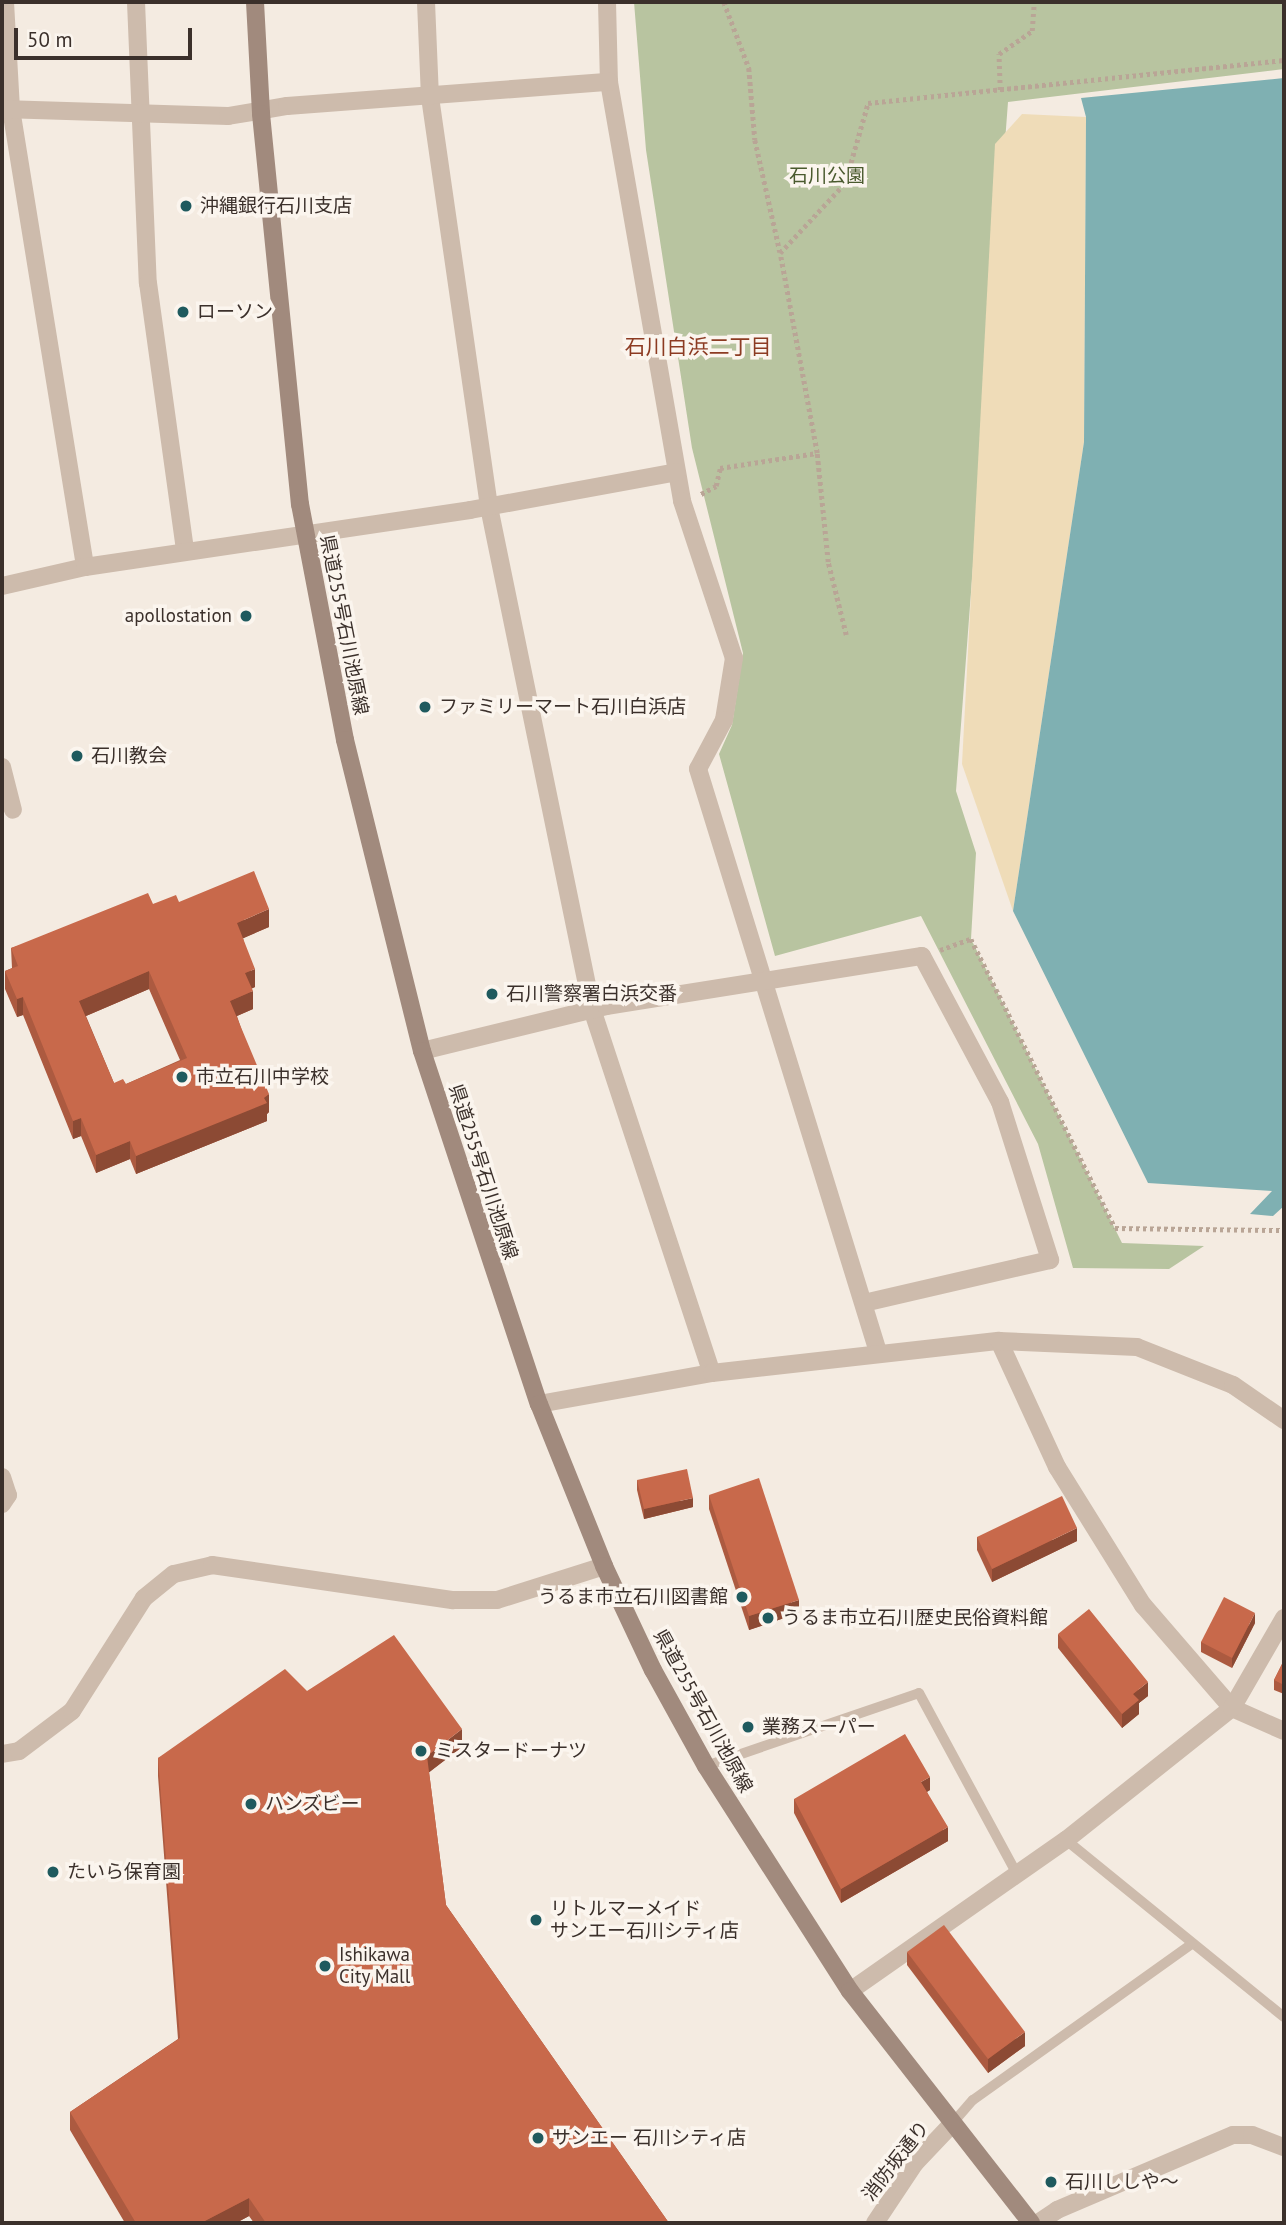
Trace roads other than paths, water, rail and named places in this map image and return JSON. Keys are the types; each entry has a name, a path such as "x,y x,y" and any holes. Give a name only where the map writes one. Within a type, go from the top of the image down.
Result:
{"main road":[{"name":"県道255号石川池原線","path":"255,2 261,114 305,534 345,740 422,1051 539,1404 604,1566 653,1670 706,1766 850,1991 951,2125 1031,2223"}],"street":[{"path":"5,2 6,109 85,567"},
{"path":"135,2 138,113 148,283 185,551"},
{"path":"426,2 430,97 489,507 592,1009 712,1373"},
{"path":"607,2 609,82 682,501 724,618 734,658 724,720 698,769 766,978 878,1352"},
{"path":"6,109 261,114 287,106 609,82"},
{"path":"2,586 85,567 489,507 677,472"},
{"path":"2,767 13,810"},
{"path":"422,1051 592,1009 766,978 922,956 1000,1102 1050,1260 864,1303"},
{"path":"539,1404 712,1373 878,1352 999,1341 1137,1347 1233,1385 1284,1420"},
{"path":"999,1341 1084,1516 1143,1605 1232,1708 1284,1731"},
{"path":"2,1477 8,1495 2,1504"},
{"path":"2,1754 19,1751 72,1712 144,1598 174,1574 212,1564 453,1600 497,1600 604,1566"},
{"path":"850,1991 1066,1840 1232,1708 1284,1618"},
{"name":"消防坂通り","path":"875,2223 907,2174 951,2125"},
{"path":"1038,2223 1056,2210 1233,2135 1252,2135 1284,2147"}],"lane":[{"path":"706,1766 919,1693 1017,1874"},
{"path":"1066,1840 1284,2017"},
{"path":"951,2125 973,2100 1192,1944"}],"water":[{"path":"1284,78 1284,1206 1273,1216 1250,1214 1272,1191 1148,1183 1013,911 1084,442 1086,117 1081,98"}],"place":[{"name":"沖縄銀行石川支店","path":"186,206"},
{"name":"ローソン","path":"183,312"},
{"name":"apollostation","path":"246,616"},
{"name":"ファミリーマート石川白浜店","path":"425,707"},
{"name":"石川教会","path":"77,756"},
{"name":"石川警察署白浜交番","path":"492,994"},
{"name":"市立石川中学校","path":"182,1077"},
{"name":"うるま市立石川図書館","path":"742,1597"},
{"name":"うるま市立石川歴史民俗資料館","path":"768,1618"},
{"name":"業務スーパー","path":"748,1727"},
{"name":"ミスタードーナツ","path":"421,1751"},
{"name":"ハンズビー","path":"251,1804"},
{"name":"たいら保育園","path":"53,1872"},
{"name":"リトルマーメイド サンエー石川シティ店","path":"536,1920"},
{"name":"Ishikawa City Mall","path":"325,1966"},
{"name":"サンエー 石川シティ店","path":"538,2138"},
{"name":"石川ししや〜","path":"1051,2182"}],"district":[{"name":"石川白浜二丁目","path":"698,347"}],"park label":[{"name":"石川公園","path":"827,176"}]}
